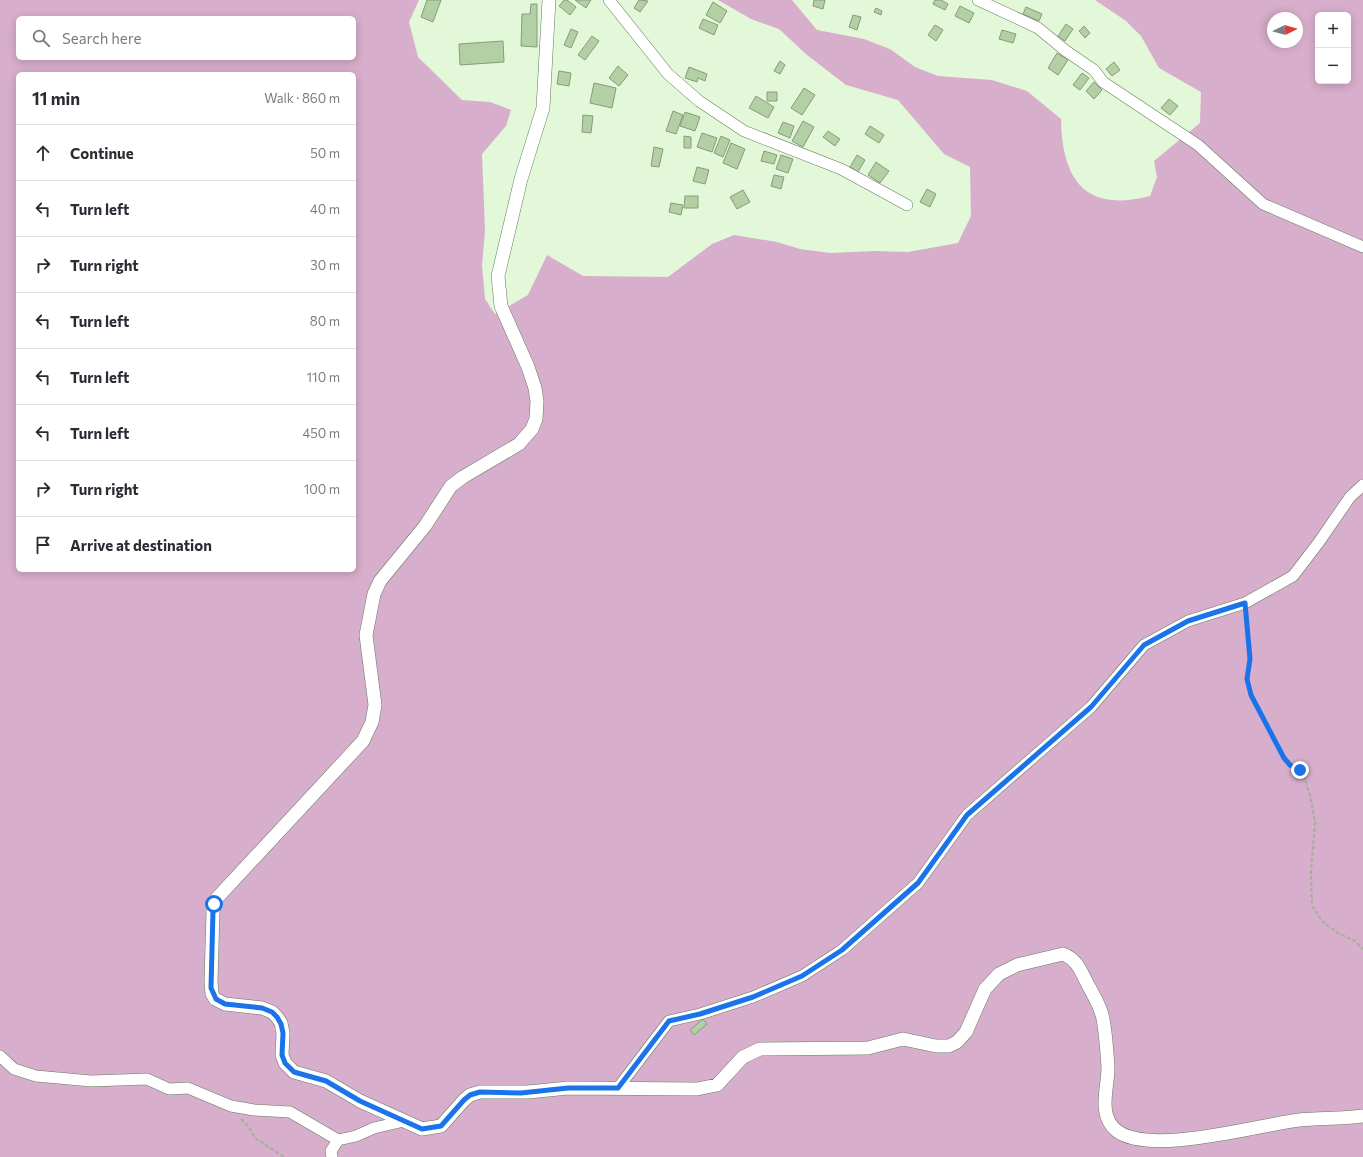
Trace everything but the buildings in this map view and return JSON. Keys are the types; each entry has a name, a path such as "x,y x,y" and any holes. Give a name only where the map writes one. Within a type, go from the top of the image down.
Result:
{"street":[{"path":"549,0 543,108 521,179 498,276 501,306 528,366 535,388 537,412 532,429 519,444 451,486 425,526 380,581 374,594 366,635 375,696 374,714 368,732 363,741 217,898 213,911 211,988 216,999 225,1004 262,1008 272,1012 281,1024 282,1055 289,1069 299,1074 326,1081 360,1101 422,1129 437,1128 441,1126 464,1100 470,1095 480,1092 521,1093 563,1088 711,1087 723,1080 743,1057 760,1049 868,1048 903,1039 936,1046 949,1046 957,1042 966,1032 985,989 999,974 1017,965 1063,954 1077,963 1102,1014 1107,1049 1108,1070 1104,1104 1108,1118 1117,1131 1139,1139 1170,1140 1199,1137 1300,1120 1363,1116"},
{"path":"609,0 668,74 699,101 744,131 841,169 907,205"},
{"path":"978,0 1038,28 1066,51 1094,70 1103,82 1198,145 1263,204 1363,247"},
{"path":"618,1088 669,1021 700,1014 753,997 802,976 842,950 918,883 967,815 1091,707 1144,645 1188,621 1245,603 1292,576 1319,542 1350,497 1363,486"},
{"path":"0,1056 14,1068 36,1076 90,1081 147,1079 169,1089 188,1088 231,1106 254,1110 290,1112 338,1140 356,1136 374,1128 404,1121"},
{"path":"332,1157 331,1152 338,1140"}],"path":[{"path":"1245,603 1250,659 1247,679 1251,695 1284,758 1290,765 1300,770 1306,782 1311,800 1315,822 1311,872 1312,906 1323,922 1338,933 1354,941 1363,949"},
{"path":"231,1106 236,1114 248,1126 255,1138 284,1157"}],"shaded area":[{"path":"0,0 419,0 409,22 418,57 462,100 490,102 511,110 506,126 482,154 485,230 482,266 485,299 495,314 528,295 547,255 583,276 668,277 712,244 734,235 777,242 800,249 830,253 875,251 908,252 958,243 971,216 970,167 944,154 898,100 846,85 807,55 779,29 751,19 718,0 792,0 817,30 864,39 890,49 915,67 938,76 992,80 1027,91 1061,119 1062,141 1066,159 1072,175 1082,187 1094,195 1109,200 1128,200 1150,196 1157,177 1154,161 1200,123 1201,92 1159,68 1141,36 1126,21 1095,0 1363,0 1363,1157 0,1157"}],"route":[{"path":"214,904 211,988 212,994 216,999 225,1004 262,1008 272,1012 281,1024 283,1033 282,1055 289,1069 299,1074 326,1081 360,1101 427,1130 441,1126 464,1100 475,1093 487,1091 521,1093 568,1088 618,1088 669,1021 700,1014 753,997 802,976 842,950 918,883 967,815 1030,758 1091,707 1144,645 1188,621 1245,603 1250,659 1247,679 1251,695 1276,740 1284,758 1290,765 1300,770"}]}
